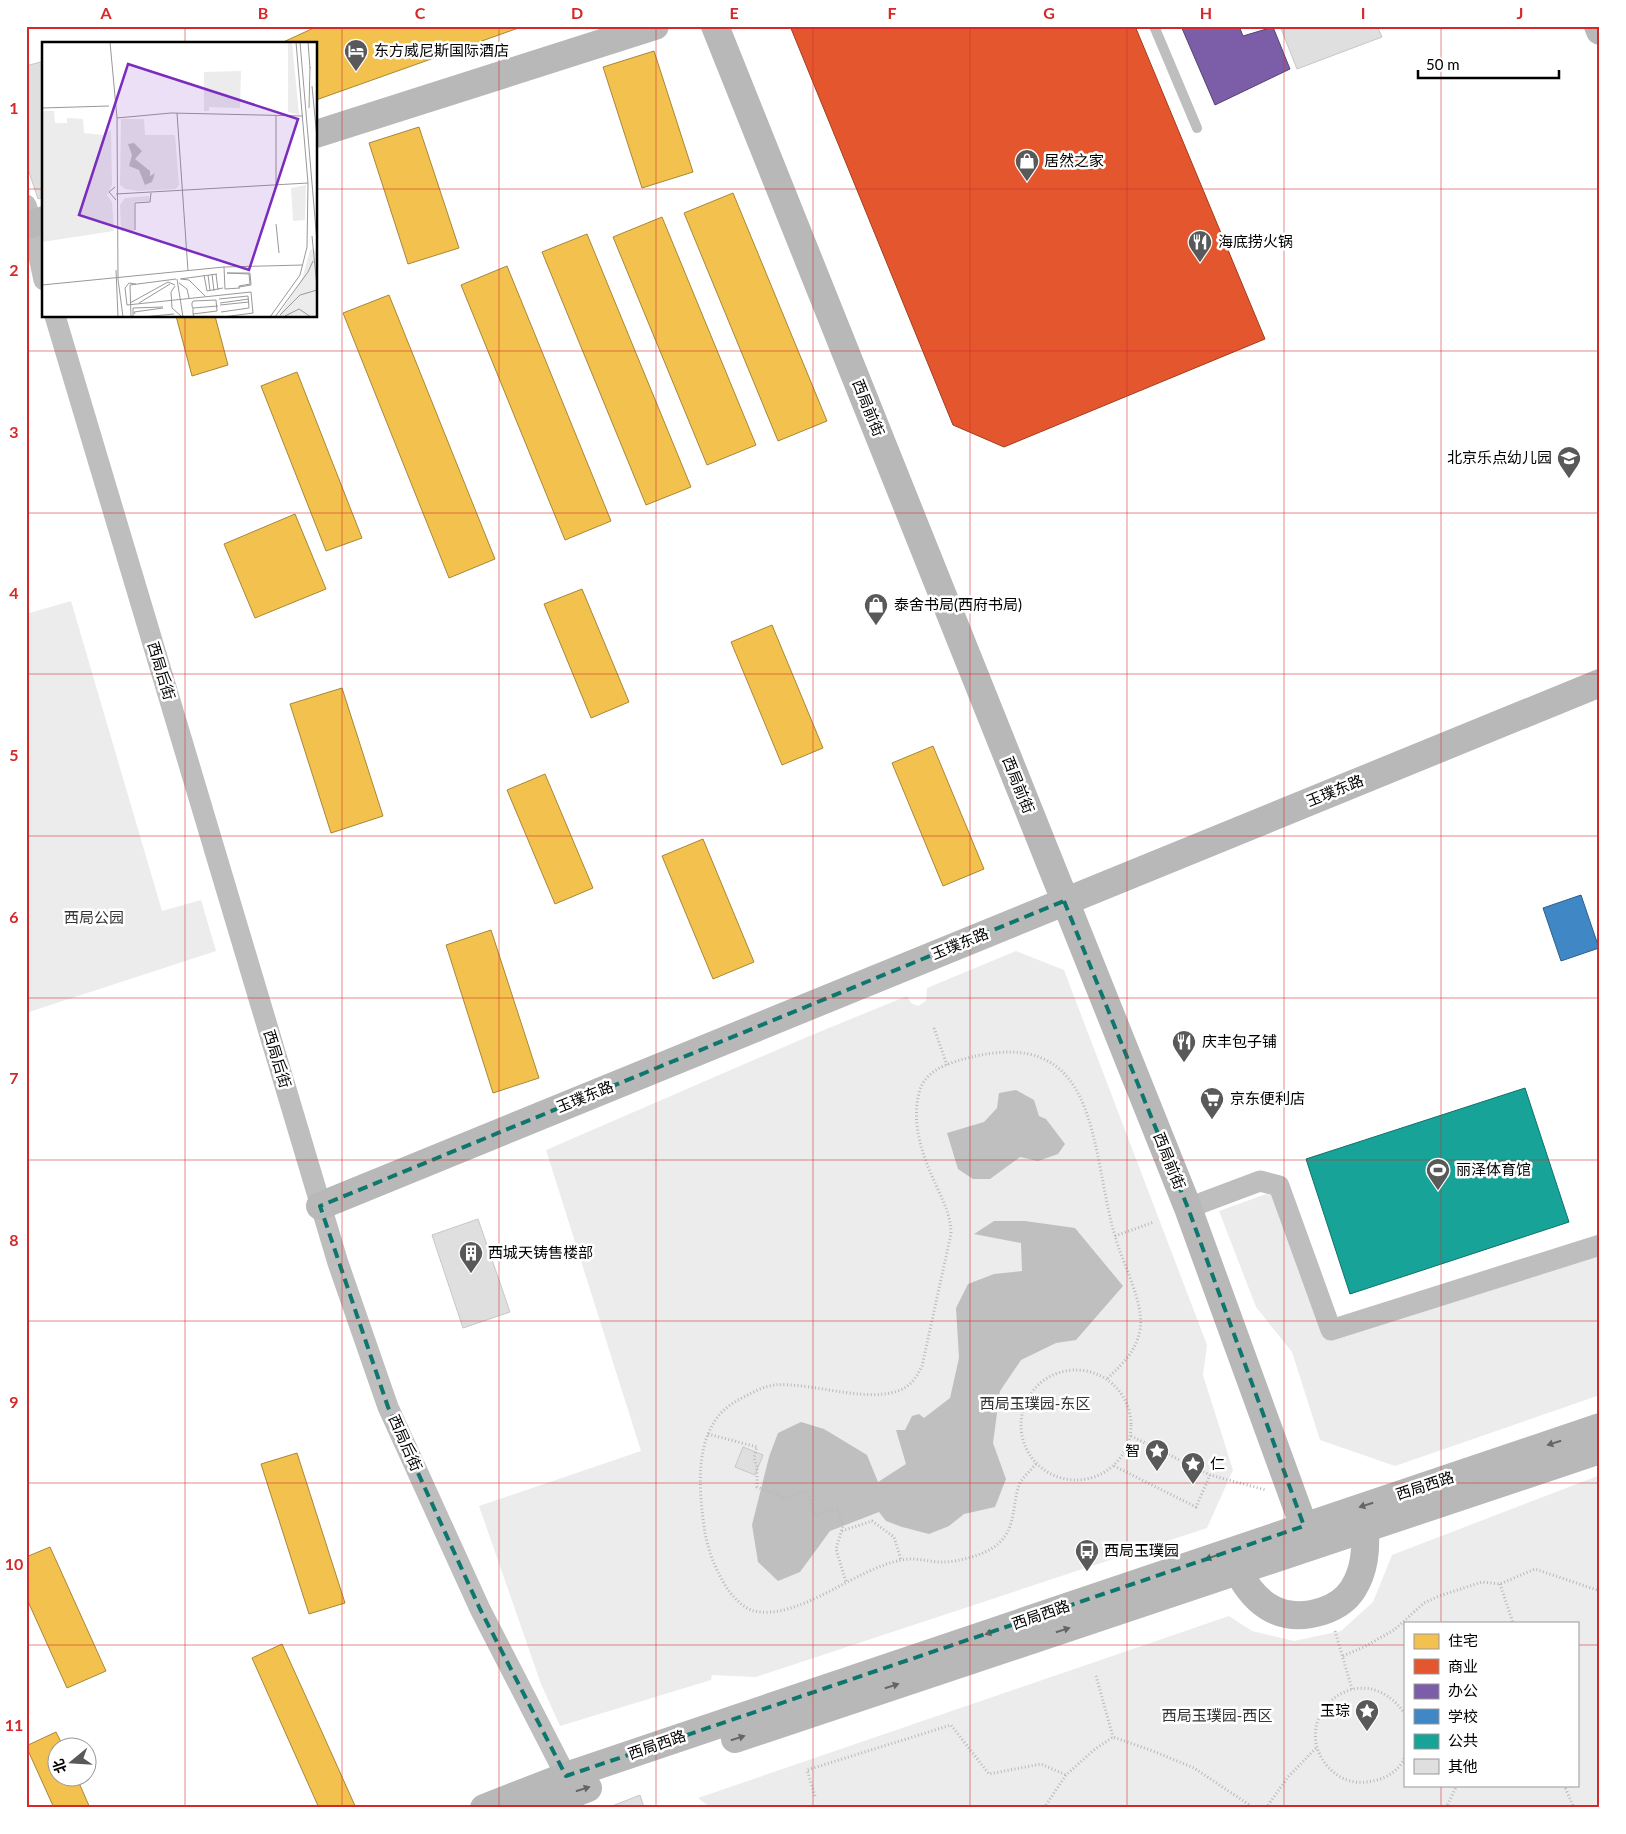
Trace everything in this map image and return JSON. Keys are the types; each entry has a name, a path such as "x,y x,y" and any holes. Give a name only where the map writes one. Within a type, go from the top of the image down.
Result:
{"street":[{"path":"318,133 655,26"},
{"name":"西局前街","path":"715,26 1188,1208 1308,1536"},
{"path":"1598,26 1600,31"},
{"path":"34,216 42,267"},
{"name":"西局后街","path":"55,318 320,1206 388,1407 480,1609 566,1776"},
{"name":"玉璞东路","path":"320,1206 1600,683"},
{"path":"1188,1208 1260,1181 1279,1186 1331,1330 1600,1245"},
{"name":"西局西路","path":"484,1808 566,1776 1308,1536 1600,1427"},
{"name":"西局西路","path":"538,1808 574,1792 1238,1571 1308,1536 1365,1529 1600,1450"},
{"path":"1238,1571 1255,1597 1268,1607 1282,1614 1296,1616 1313,1614 1329,1609 1343,1601 1354,1588 1365,1558 1365,1529"}],"lane":[{"path":"1154,26 1197,128"}],"path":[{"path":"934,1028 947,1065"},
{"path":"1036,1464 1019,1484 1012,1524 1006,1535 998,1544 987,1551 952,1561 900,1560 876,1568 802,1605 778,1611 753,1611 741,1604 721,1579 713,1562 707,1541 703,1520 702,1464 708,1434 719,1414 727,1407 740,1398 765,1387 791,1384 855,1393 888,1393 912,1383 918,1374 926,1354 951,1234 948,1212 922,1152 917,1128 919,1093 923,1082 934,1071 975,1056 1013,1052 1042,1058 1061,1070 1078,1091 1090,1124 1115,1236 1136,1294 1141,1321 1135,1347 1130,1355 1107,1379"},
{"path":"1115,1236 1154,1222"},
{"path":"1080,1369 1098,1373 1107,1379 1114,1384 1125,1398 1132,1417 1131,1436 1125,1452 1114,1466 1100,1476 1083,1480 1065,1480 1048,1473 1036,1464 1025,1448 1020,1429 1022,1410 1030,1393 1044,1379 1061,1371 1080,1369"},
{"path":"708,1434 757,1447 754,1458 757,1466 757,1487 785,1498 807,1491 814,1515 837,1508 843,1526 836,1550 846,1582"},
{"path":"1131,1436 1210,1475 1293,1497"},
{"path":"1114,1466 1196,1507 1210,1475"},
{"path":"841,1532 872,1521 894,1537 900,1560"},
{"path":"1342,1656 1364,1647 1394,1630 1424,1603 1482,1582 1500,1584 1535,1569 1600,1591"},
{"path":"1500,1584 1513,1622"},
{"path":"1329,1609 1352,1689"},
{"path":"1096,1676 1113,1737"},
{"path":"1404,1712 1397,1702 1384,1693 1368,1688 1352,1689 1338,1694 1327,1704 1319,1717 1315,1732 1317,1747 1322,1761 1332,1772 1345,1780 1360,1783 1376,1781 1391,1774 1404,1759"},
{"path":"815,1796 806,1770 951,1724 989,1774 1041,1764 1066,1776"},
{"path":"1044,1808 1066,1776 1095,1749 1113,1737"},
{"path":"1113,1737 1153,1750 1194,1768 1254,1808"},
{"path":"1266,1808 1288,1777 1317,1747"},
{"path":"1446,1808 1457,1786"},
{"path":"1564,1786 1574,1808"}],"highlighted area":[{"path":"1064,901 1188,1208 1304,1526 566,1776 480,1609 388,1407 320,1206"}],"green space":[{"name":"西局公园","path":"71,601 162,911 201,900 216,951 26,1013 26,614"},
{"name":"西局玉璞园-东区","path":"1016,951 1064,970 1207,1345 1203,1375 1233,1470 1207,1528 756,1677 712,1675 711,1680 560,1726 541,1684 479,1506 641,1451 546,1150 807,1037 907,996 911,1003 918,1006 926,1001 927,988"},
{"path":"1266,1194 1275,1196 1327,1340 1600,1255 1600,1395 1395,1466 1320,1440 1292,1352 1256,1307 1219,1211"},
{"name":"西局玉璞园-西区","path":"1600,1475 1600,1808 711,1808 698,1798 1229,1616 1252,1631 1294,1641 1341,1631 1373,1602 1392,1555"}],"shaded area":[{"path":"1016,1090 1034,1100 1039,1116 1046,1119 1065,1144 1058,1154 1038,1161 1020,1157 990,1179 973,1179 958,1169 947,1133 984,1122 997,1108 999,1093"},
{"path":"994,1221 1025,1221 1075,1228 1123,1286 1076,1340 1056,1343 1021,1360 1000,1391 993,1443 1006,1479 995,1507 964,1514 949,1526 929,1534 886,1521 879,1512 830,1531 800,1572 778,1581 758,1562 752,1525 769,1457 778,1433 801,1422 824,1429 867,1455 878,1482 906,1464 896,1430 905,1430 912,1416 919,1414 924,1418 950,1398 959,1358 956,1308 968,1284 994,1274 1022,1271 1021,1243 974,1234"}],"building: 住宅":[{"name":"东方威尼斯国际酒店","path":"318,26 524,26 318,99 318,42 283,42"},
{"path":"654,51 693,172 642,188 603,67"},
{"path":"419,127 459,248 408,264 369,143"},
{"path":"733,193 827,421 778,441 684,213"},
{"path":"662,217 756,445 707,465 613,237"},
{"path":"587,234 691,487 646,505 542,252"},
{"path":"507,266 611,521 565,540 461,285"},
{"path":"389,295 495,559 449,578 343,313"},
{"path":"177,318 216,318 228,365 192,376"},
{"path":"297,372 362,538 326,551 261,386"},
{"path":"295,514 326,589 255,618 224,544"},
{"path":"582,589 629,702 591,718 544,604"},
{"path":"772,625 823,748 782,765 731,642"},
{"path":"342,688 383,816 331,833 290,704"},
{"path":"933,746 984,869 943,886 892,763"},
{"path":"545,774 593,888 555,904 507,790"},
{"path":"703,839 754,962 713,979 662,856"},
{"path":"491,930 539,1078 493,1093 446,945"},
{"path":"297,1453 345,1603 309,1614 261,1464"},
{"path":"50,1547 106,1671 67,1688 26,1597 26,1557"},
{"path":"282,1644 356,1808 319,1808 252,1658"},
{"path":"56,1732 58,1736 48,1736 48,1786 80,1786 90,1808 54,1808 26,1746"}],"building: 商业":[{"name":"居然之家","path":"790,26 1135,26 1265,339 1004,447 953,425"}],"building: 办公":[{"path":"1181,26 1239,26 1243,36 1273,27 1290,69 1215,105"}],"building: 学校":[{"path":"1581,895 1599,948 1561,961 1543,908"}],"building: 公共":[{"name":"丽泽体育馆","path":"1525,1088 1569,1222 1350,1294 1306,1159"}],"building: 其他":[{"path":"1280,26 1377,26 1382,37 1297,69"},
{"path":"42,62 42,198 38,199 26,163 26,66"},
{"name":"西城天铸售楼部","path":"478,1219 510,1312 463,1328 432,1235"},
{"path":"743,1447 763,1455 755,1475 735,1467"},
{"path":"640,1795 644,1808 607,1808"}],"place":[{"name":"东方威尼斯国际酒店","path":"356,72"},
{"name":"居然之家","path":"1027,182"},
{"name":"海底捞火锅","path":"1200,263"},
{"name":"北京乐点幼儿园","path":"1569,479"},
{"name":"泰舍书局(西府书局)","path":"876,626"},
{"name":"庆丰包子铺","path":"1184,1063"},
{"name":"京东便利店","path":"1212,1120"},
{"name":"丽泽体育馆","path":"1438,1191"},
{"name":"西城天铸售楼部","path":"471,1274"},
{"name":"智","path":"1157,1472"},
{"name":"仁","path":"1193,1485"},
{"name":"西局玉璞园","path":"1087,1572"},
{"name":"玉琮","path":"1367,1732"}]}
